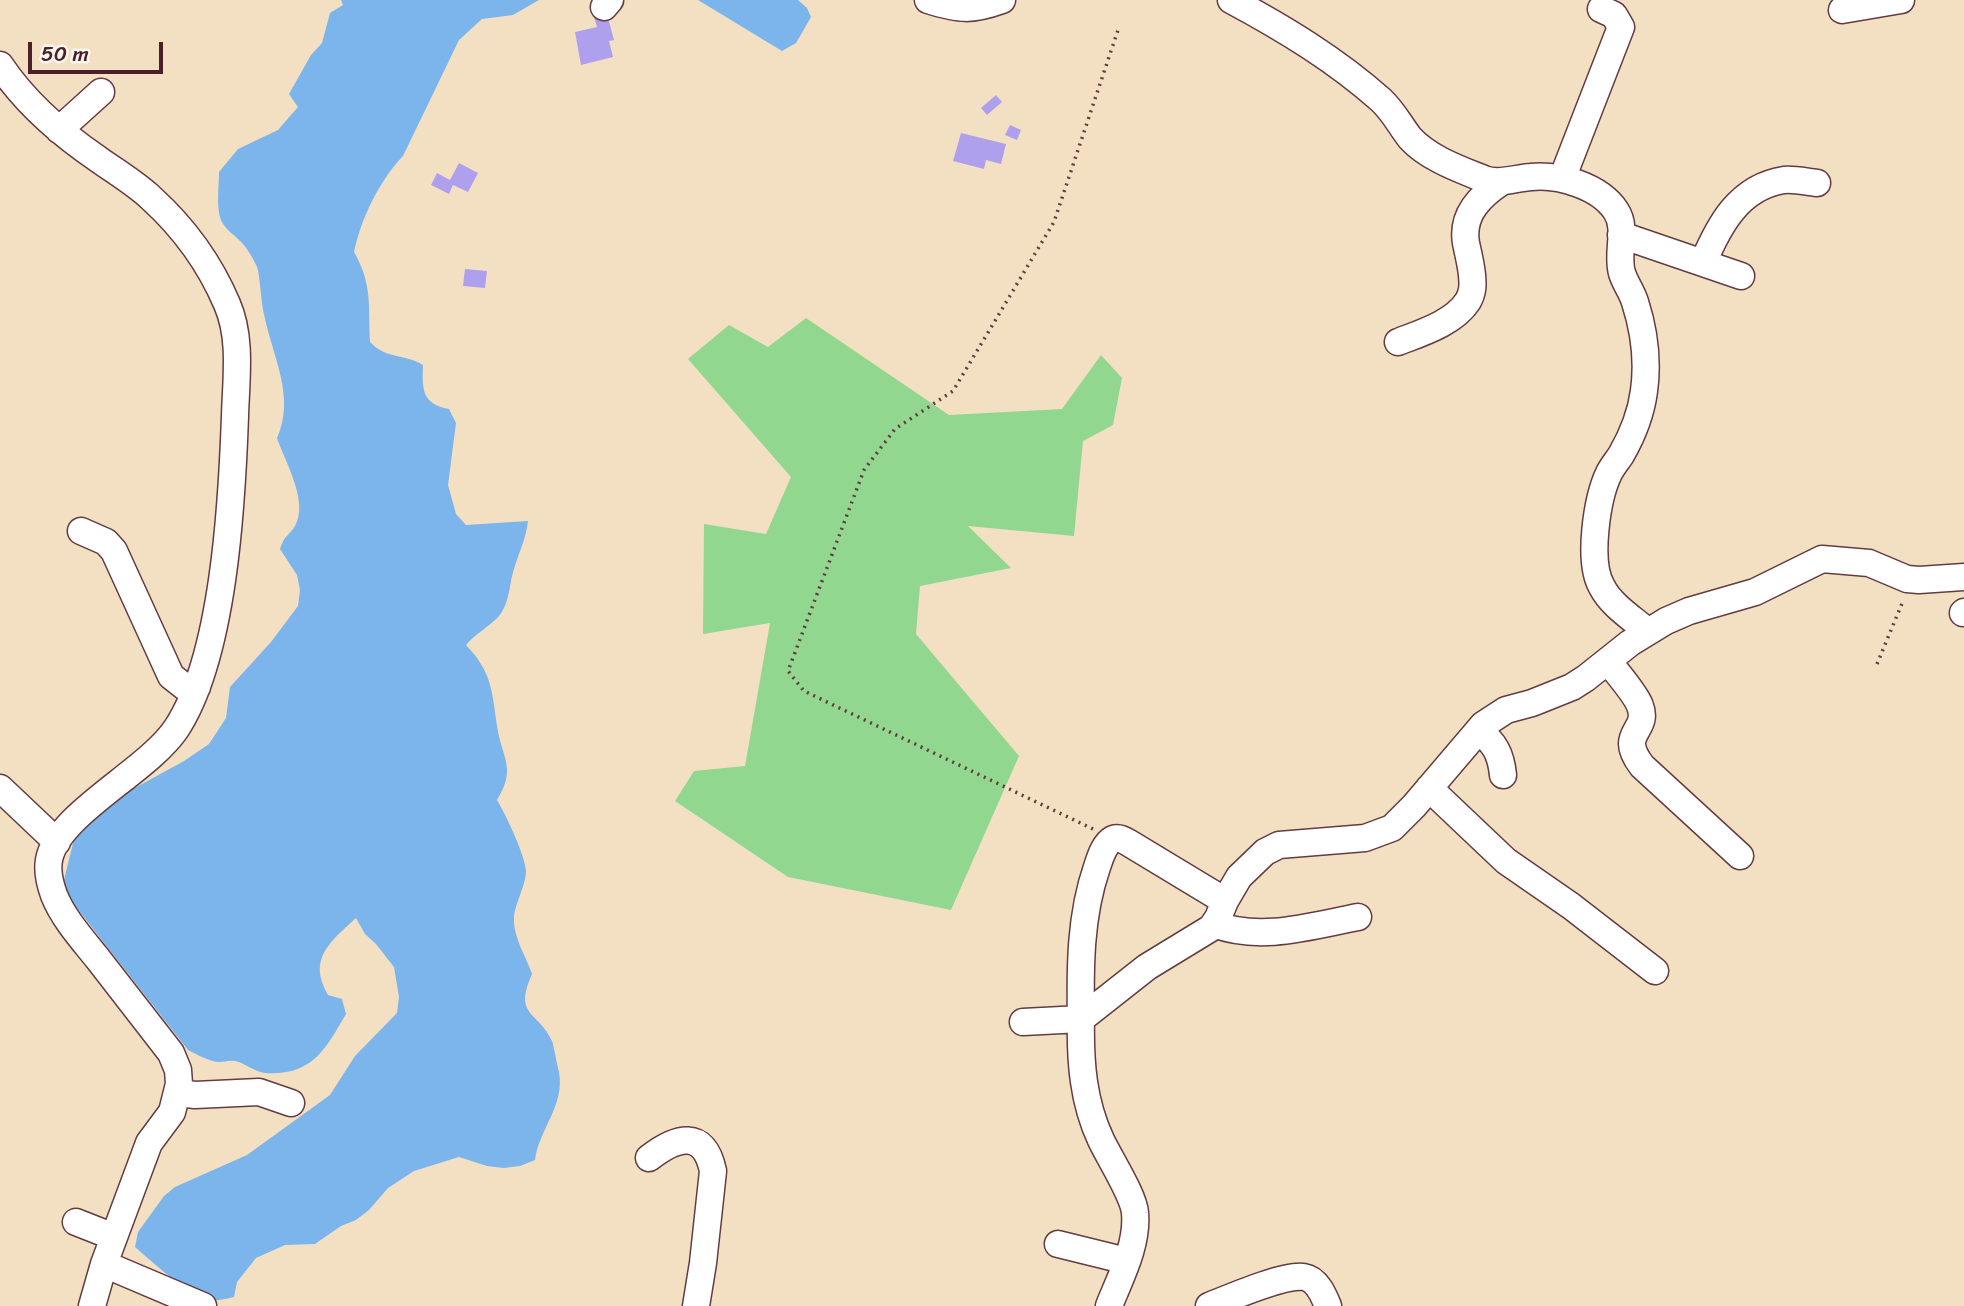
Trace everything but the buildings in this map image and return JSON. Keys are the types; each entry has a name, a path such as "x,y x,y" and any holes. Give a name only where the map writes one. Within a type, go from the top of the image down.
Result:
{"street":[{"path":"928,0 967,9 1002,0"},
{"path":"1231,0 1316,49 1382,101 1409,137 1438,159 1488,181 1536,176 1562,178 1597,194 1612,205 1621,222 1622,272 1634,300 1644,342 1645,389 1632,434 1609,472 1601,496 1597,517 1596,563 1601,587 1647,631"},
{"path":"1842,10 1901,0"},
{"path":"1562,178 1621,27 1614,15 1601,9"},
{"path":"0,65 27,99 58,130 150,197 189,239 215,279 228,306 235,331 237,357 234,458 225,556 213,626 197,687 175,730 162,746 141,767 78,815 57,842 49,859 49,876 55,897 72,926 171,1053 178,1070 178,1093 172,1112 149,1143 104,1264 92,1306"},
{"path":"58,130 101,92"},
{"path":"1703,263 1716,232 1740,201 1760,188 1786,180 1817,183"},
{"path":"1398,342 1425,332 1452,317 1467,302 1474,288 1465,239 1470,215 1473,206 1484,193 1503,181"},
{"path":"1621,235 1741,276"},
{"path":"81,531 106,542 114,551 171,676 185,687 197,687"},
{"path":"1023,1022 1081,1019 1147,967 1196,938 1219,912 1239,877 1265,852 1279,845 1347,841 1392,828 1478,731 1506,710 1572,687 1647,631 1689,611 1755,592 1822,559 1869,563 1912,579 1964,577"},
{"path":"1608,661 1640,706 1640,722 1631,742 1633,754 1642,766 1740,856"},
{"path":"1478,731 1491,739 1502,759 1503,775"},
{"path":"0,788 57,842"},
{"path":"1429,788 1506,861 1571,906 1655,971"},
{"path":"1109,1306 1135,1233 1135,1212 1099,1136 1086,1099 1080,1039 1082,946 1088,892 1106,845 1119,838 1129,843 1219,912 1231,930 1259,933 1358,917"},
{"path":"178,1093 195,1095 259,1092 291,1103"},
{"path":"649,1158 665,1146 680,1140 692,1141 704,1148 710,1158 713,1171 704,1263 695,1306"},
{"path":"76,1222 114,1237"},
{"path":"1058,1244 1127,1261"},
{"path":"104,1264 203,1306"},
{"path":"1214,1305 1279,1281 1304,1277 1319,1287 1328,1306"}],"path":[{"path":"1114,839 804,691 788,671 864,470 895,429 953,391 1054,222 1119,27"},
{"path":"1877,664 1912,579"}],"green space":[{"path":"806,318 949,415 1062,409 1101,355 1122,378 1113,425 1083,441 1074,536 968,526 1011,568 920,586 916,634 1019,756 951,910 788,877 675,801 694,771 745,766 770,623 703,634 704,524 766,534 791,477 688,359 729,325 768,347"}],"water":[{"path":"341,0 539,0 513,15 482,19 459,40 403,156 372,201 354,252 367,286 370,342 383,352 423,365 425,394 433,404 449,409 456,423 448,485 456,514 466,525 528,521 503,611 466,645 481,664 489,682 507,771 497,800 525,864 525,877 514,925 532,974 525,998 526,1006 552,1041 560,1084 555,1107 541,1138 535,1160 504,1168 459,1157 414,1171 388,1188 369,1210 356,1220 341,1226 315,1244 285,1245 256,1258 237,1282 234,1297 205,1300 184,1289 135,1247 138,1232 164,1196 175,1187 247,1155 330,1095 355,1056 397,1013 399,997 394,967 365,934 356,918 330,943 321,961 322,982 328,995 342,999 346,1014 324,1049 315,1058 295,1070 265,1073 235,1061 219,1062 203,1058 188,1050 76,907 67,894 64,880 74,839 83,826 131,790 209,744 226,718 230,687 271,642 298,606 300,590 297,575 280,549 299,516 298,493 277,438 284,407 281,376 264,314 257,267 247,249 225,226 219,215 219,172 238,149 278,130 298,107 289,94 311,55 322,43 330,13 343,5"},
{"path":"698,0 798,0 807,8 811,17 796,43 782,51"}]}
